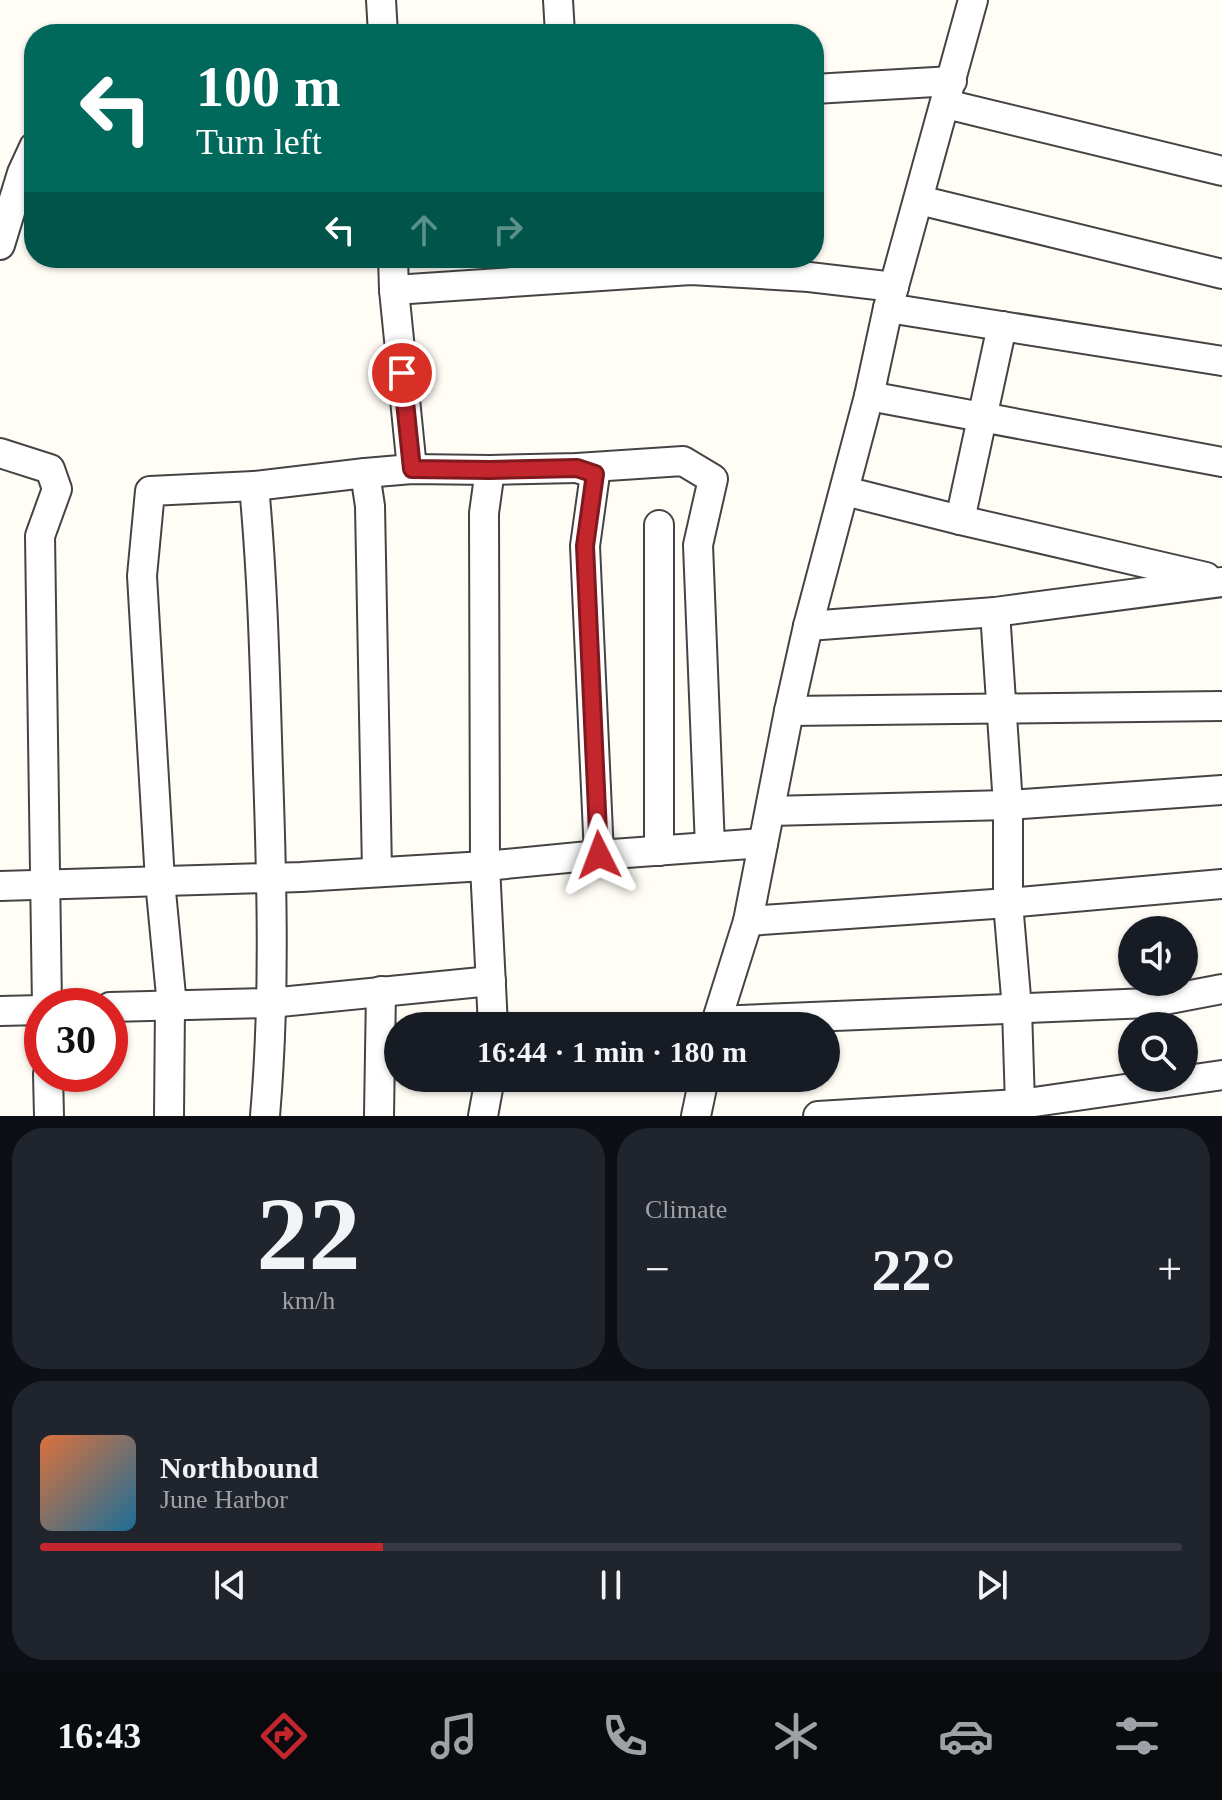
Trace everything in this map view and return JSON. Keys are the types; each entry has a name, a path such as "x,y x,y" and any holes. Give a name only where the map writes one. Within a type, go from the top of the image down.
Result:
{"street":[{"path":"381,0 382,24"},
{"path":"558,0 559,24"},
{"path":"719,1012 748,921 808,626 845,491 891,298 973,0"},
{"path":"824,89 949,92 1222,171"},
{"path":"0,245 24,169"},
{"path":"919,200 1222,274"},
{"path":"393,268 412,469"},
{"path":"394,290 691,270 809,277 1002,326 1222,361"},
{"path":"960,520 1002,326"},
{"path":"869,396 1222,462"},
{"path":"0,453 50,469 57,489 40,536 47,988"},
{"path":"169,1116 172,1006 160,881 142,576 150,491 254,486 412,469 577,468 683,461 713,479 698,545 710,847"},
{"path":"577,468 595,474 585,546 599,855"},
{"path":"490,470 484,513 485,866 492,1012"},
{"path":"365,473 370,506 377,871"},
{"path":"254,486 262,568 272,878 270,1062 265,1116"},
{"path":"845,491 1222,581"},
{"path":"659,525 659,851"},
{"path":"808,626 995,612 1222,581"},
{"path":"995,612 1008,805 1008,903 1017,1009 1020,1104"},
{"path":"789,711 1222,706"},
{"path":"770,811 1008,805 1222,790"},
{"path":"0,886 272,878 485,866 763,843"},
{"path":"748,921 1222,884"},
{"path":"128,1007 270,1003 491,981"},
{"path":"840,1017 1149,1003 1222,989"},
{"path":"379,1116 381,991"},
{"path":"0,1011 24,1010"},
{"path":"818,1116 1020,1104 1222,1075"},
{"path":"48,1092 49,1116"},
{"path":"483,1116 487,1092"},
{"path":"696,1116 701,1092"}],"route":[{"path":"402,373 412,469 577,468 595,474 585,546 599,855"}]}
